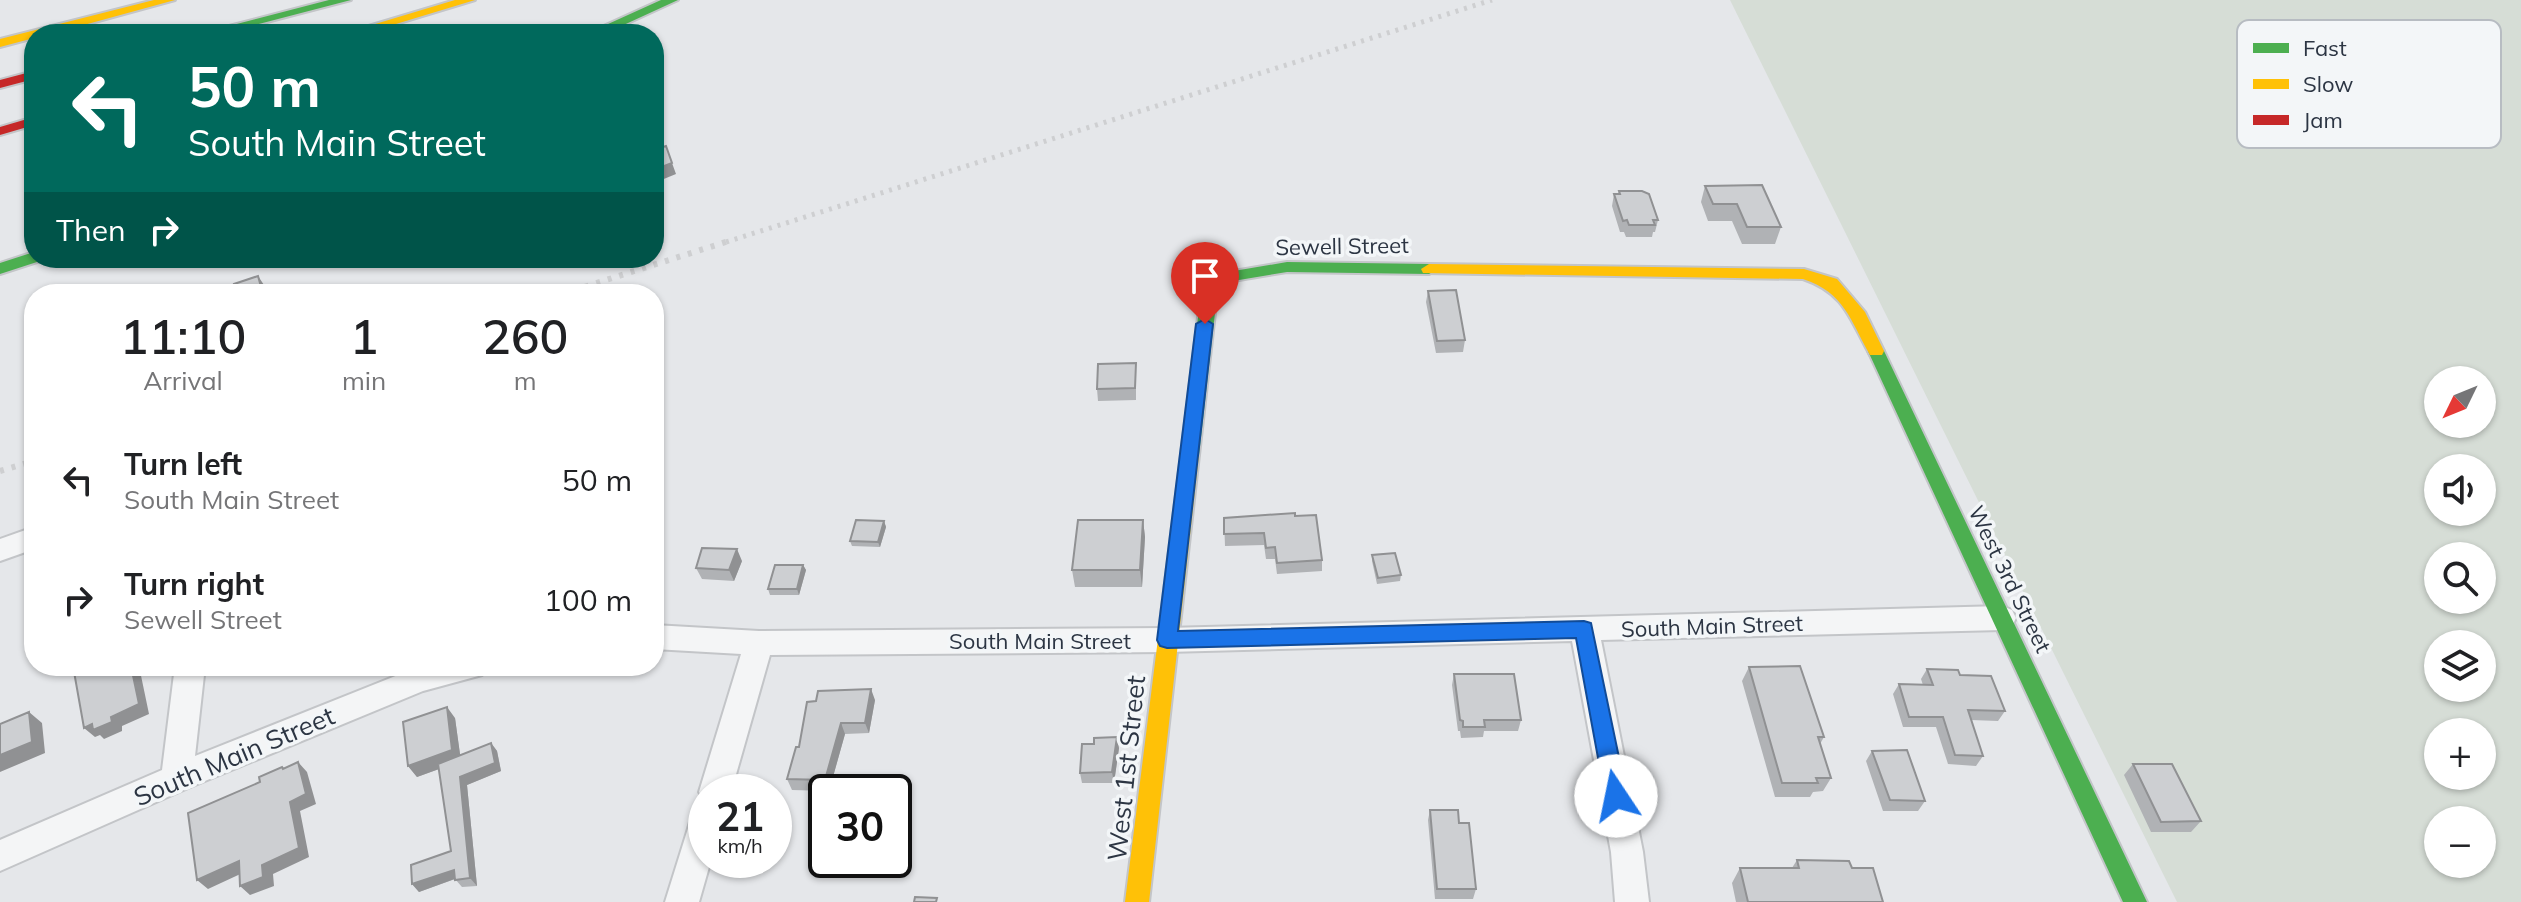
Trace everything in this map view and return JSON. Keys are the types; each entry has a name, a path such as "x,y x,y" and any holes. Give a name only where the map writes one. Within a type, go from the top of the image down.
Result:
{"main road":[{"path":"75,24 169,0"},
{"path":"246,24 345,0"},
{"path":"384,24 469,0"},
{"path":"616,24 672,0"},
{"path":"0,43 24,37"},
{"path":"0,66 24,60"},
{"path":"0,84 24,78"},
{"path":"0,131 24,124"},
{"path":"0,269 24,261"},
{"name":"Sewell Street","path":"1167,640 1209,293 1228,277 1287,267 1804,274 1831,283"},
{"name":"West 3rd Street","path":"1831,283 1859,316 2135,902"},
{"name":"West 1st Street","path":"1137,902 1167,640"}],"street":[{"path":"0,550 24,542"},
{"name":"South Main Street","path":"664,638 759,643 1167,640 2002,618"},
{"path":"1584,629 1627,852 1632,902"},
{"path":"720,774 759,643"},
{"path":"177,778 189,676"},
{"name":"South Main Street","path":"0,856 177,778 433,676"},
{"path":"682,902 689,878"}],"shaded area":[{"path":"1730,0 2521,0 2521,902 2177,902"}],"building":[{"path":"664,147 672,163 664,166"},
{"path":"1762,185 1781,227 1747,227 1737,204 1713,204 1705,186"},
{"path":"1619,191 1649,194 1658,220 1653,220 1655,225 1629,225 1627,220 1623,221 1614,194 1620,194"},
{"path":"258,276 260,284 234,284"},
{"path":"1456,290 1465,340 1437,341 1428,291"},
{"path":"1136,363 1135,388 1097,389 1098,364"},
{"path":"1295,513 1295,516 1316,515 1322,560 1277,563 1275,547 1266,548 1264,533 1224,534 1224,518"},
{"path":"856,520 884,521 878,542 850,541"},
{"path":"1078,520 1143,520 1140,570 1072,570"},
{"path":"702,548 737,549 729,570 696,568"},
{"path":"1395,553 1401,575 1378,578 1372,555"},
{"path":"775,565 803,565 797,589 768,589"},
{"path":"1800,666 1824,737 1818,737 1831,778 1816,778 1818,783 1782,783 1749,667"},
{"path":"1927,669 1991,676 2005,711 1968,710 1983,756 1955,755 1943,717 1909,717 1899,684 1933,685"},
{"path":"1454,674 1514,674 1521,720 1484,720 1485,727 1463,727"},
{"path":"75,676 133,676 139,704 111,717 112,722 93,730 92,724 84,728"},
{"path":"871,689 865,723 841,723 827,774 808,774 808,780 792,779 792,774 788,774 796,747 799,747 807,702 816,701 818,691"},
{"path":"447,707 452,750 408,766 403,722"},
{"path":"29,712 32,742 0,755 0,724"},
{"path":"1117,737 1112,772 1080,773 1082,744 1094,744 1094,738"},
{"path":"491,743 495,763 460,777 470,878 455,880 454,870 412,884 411,865 451,851 438,764"},
{"path":"1907,750 1925,801 1890,800 1872,751"},
{"path":"298,762 306,794 290,802 299,848 262,865 263,877 240,886 239,861 197,880 188,813 260,782 259,777"},
{"path":"2133,764 2172,764 2201,821 2161,822"},
{"path":"1430,810 1458,810 1459,823 1469,823 1476,889 1437,889"},
{"path":"1797,860 1849,861 1852,868 1873,868 1883,902 1748,902 1740,868 1799,868"},
{"path":"915,897 937,898 936,902 914,902"}],"railway":[{"path":"726,242 1492,0"},
{"path":"664,262 732,240"},
{"path":"593,284 644,268"},
{"path":"0,471 24,464"}],"traffic: fast":[{"path":"246,24 345,0"},
{"path":"616,24 672,0"},
{"path":"0,269 24,261"},
{"path":"1190,455 1209,293 1228,277 1287,267 1429,269"},
{"path":"1876,351 2135,902"}],"traffic: slow":[{"path":"75,24 169,0"},
{"path":"384,24 469,0"},
{"path":"0,43 24,37"},
{"path":"1429,269 1804,274 1831,283 1859,316 1876,351"},
{"path":"1137,902 1190,455"}],"traffic: jam":[{"path":"0,84 24,78"},
{"path":"0,131 24,124"}],"route":[{"path":"1205,324 1167,640 1584,629 1616,796"}]}
